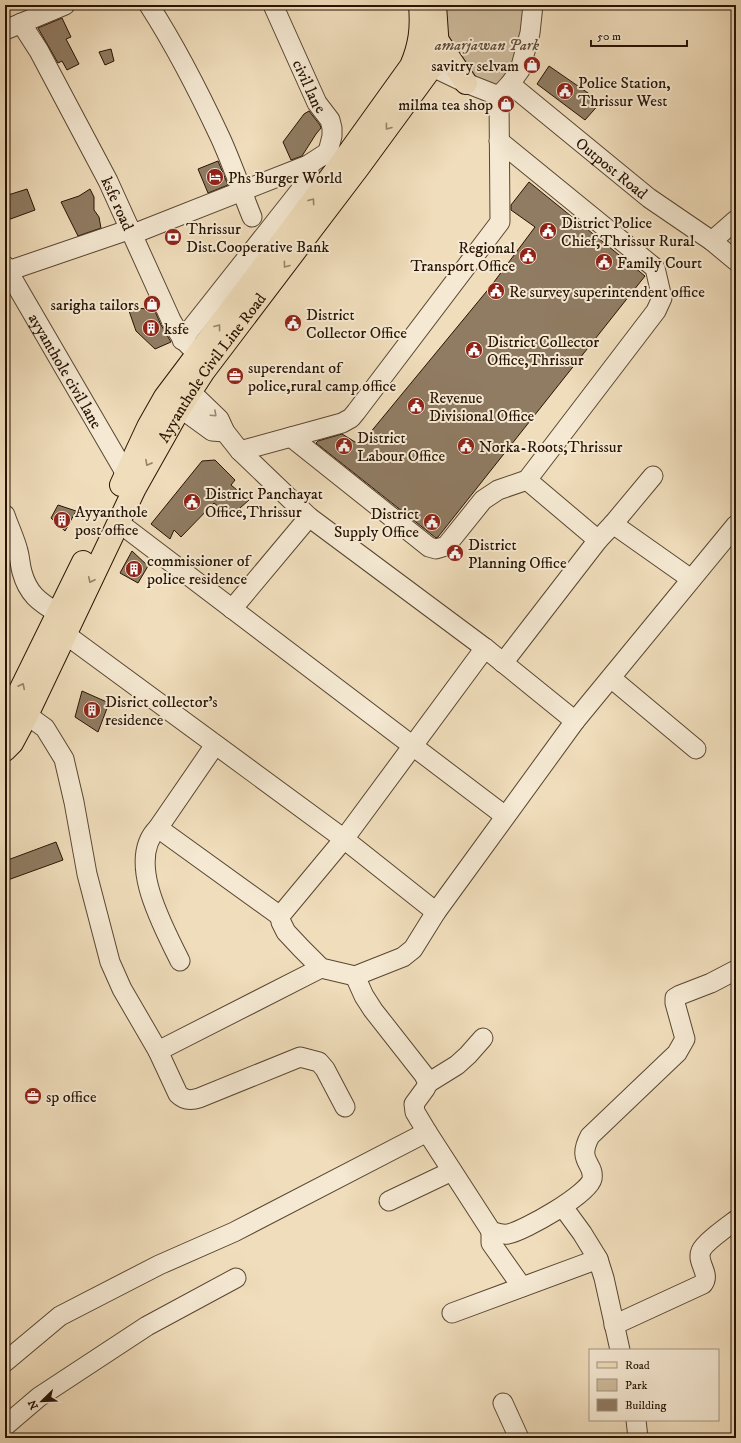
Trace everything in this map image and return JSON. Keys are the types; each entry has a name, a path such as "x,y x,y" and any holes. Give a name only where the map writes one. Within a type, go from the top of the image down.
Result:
{"main road":[{"name":"Ayyanthole Civil Line Road","path":"5,721 58,625 118,522 146,468 178,395 190,346 265,265 343,160 423,63 438,49 429,38 420,5"},
{"name":"Ayyanthole Civil Line Road","path":"429,38 435,5"},
{"path":"429,38 466,83"},
{"name":"Ayyanthole Civil Line Road","path":"5,750 12,743 27,715 58,625 148,427 178,395 204,371 343,160"}],"street":[{"path":"13,26 65,5"},
{"name":"civil lane","path":"273,5 317,103 330,120 332,136 343,160"},
{"path":"240,451 342,423 350,418 500,222 499,141 504,90 520,70 530,33 533,5"},
{"path":"151,7 220,139 252,217"},
{"name":"ksfe road","path":"13,26 39,51 108,181 171,320 190,346"},
{"name":"Outpost Road","path":"423,63 466,83 504,90 552,120 649,198 712,241 736,261"},
{"path":"291,437 429,547 436,549 446,546 483,500 498,490 528,480 656,311 662,298 655,268 499,141"},
{"path":"6,270 132,232 308,164 343,160"},
{"path":"190,346 306,183 310,176 308,164"},
{"path":"712,241 736,220"},
{"name":"ayyanthole civil lane","path":"6,270 126,474"},
{"path":"178,395 219,419 225,432 240,451 309,517 485,648 575,721"},
{"path":"503,663 598,540 653,476"},
{"path":"528,480 598,540"},
{"path":"5,515 12,556 22,572 26,584 32,594 58,625 215,745 344,839 436,912"},
{"path":"232,609 309,517"},
{"path":"118,522 505,816"},
{"path":"613,524 691,579"},
{"path":"158,828 280,916 286,932 321,968 355,976 403,957 413,949 436,912 575,721 736,524"},
{"path":"280,916 344,839 485,648"},
{"path":"611,678 696,750"},
{"path":"27,715 45,728 64,759 74,802 87,874 110,962 122,990 158,1051 178,1094 183,1098 191,1100 199,1098 300,1057 319,1062 326,1069 345,1107"},
{"path":"180,961 149,892 146,878 146,849 153,833 158,828 215,745"},
{"path":"158,1051 321,968"},
{"path":"483,1038 457,1065 428,1083 414,1104 415,1112 491,1231 500,1235 510,1234 562,1207 586,1188 592,1181 592,1174 584,1156 585,1145 590,1136 677,1053 683,1045 685,1039 675,998 711,983 736,970"},
{"path":"355,976 364,996 424,1075 428,1083"},
{"path":"5,1362 60,1316 159,1265 234,1232 427,1132"},
{"path":"389,1201 452,1171"},
{"path":"562,1207 582,1233 598,1258 620,1349"},
{"path":"614,1325 703,1284 706,1280 706,1275 701,1262 700,1252 704,1246 736,1220"},
{"path":"491,1231 490,1243 522,1287"},
{"path":"452,1313 598,1258"},
{"path":"5,1426 39,1397 147,1326 236,1278"},
{"path":"503,1404 519,1438"},
{"path":"636,1421 638,1438"}],"green space":[{"name":"amarjawan Park","path":"436,5 533,5 530,33 499,95 455,66"}],"building":[{"path":"62,18 71,37 66,39 79,64 67,70 62,61 58,63 38,28"},
{"path":"111,49 114,61 105,65 99,52"},
{"name":"Police Station, Thrissur West","path":"549,66 601,102 585,120 537,84"},
{"path":"309,111 321,128 302,156 291,160 283,142 304,114"},
{"name":"Phs Burger World","path":"218,161 228,185 208,193 198,169"},
{"path":"529,182 645,276 436,538 316,443 318,441 342,434 360,445 491,286 535,227 511,210 511,205"},
{"path":"27,189 35,210 5,221 5,196"},
{"path":"90,189 94,197 94,210 99,217 101,228 78,236 61,202 79,196"},
{"name":"ksfe","path":"128,308 154,309 171,342 155,349 136,331"},
{"name":"District Panchayat Office,Thrissur","path":"215,460 235,480 231,485 249,500 240,508 233,518 214,503 181,537 174,530 170,539 151,524 202,461"},
{"name":"Ayyanthole post office","path":"58,505 76,511 65,531 51,518"},
{"name":"commissioner of police residence","path":"132,551 148,566 138,583 120,573"},
{"name":"Disrict collector's residence","path":"82,691 109,703 98,732 75,717"},
{"path":"56,842 63,860 5,881 5,861"}],"place":[{"name":"savitry selvam","path":"532,65"},
{"name":"Police Station, Thrissur West","path":"565,91"},
{"name":"milma tea shop","path":"506,104"},
{"name":"Phs Burger World","path":"215,177"},
{"name":"District Police Chief,Thrissur Rural","path":"548,231"},
{"name":"Thrissur Dist.Cooperative Bank","path":"173,237"},
{"name":"Regional Transport Office","path":"528,256"},
{"name":"Family Court","path":"604,262"},
{"name":"Re survey superintendent office","path":"496,291"},
{"name":"sarigha tailors","path":"152,304"},
{"name":"District Collector Office","path":"293,323"},
{"name":"ksfe","path":"151,328"},
{"name":"District Collector Office,Thrissur","path":"474,350"},
{"name":"superendant of police,rural camp office","path":"235,376"},
{"name":"Revenue Divisional Office","path":"416,406"},
{"name":"District Labour Office","path":"344,446"},
{"name":"Norka-Roots,Thrissur","path":"466,446"},
{"name":"District Panchayat Office,Thrissur","path":"192,502"},
{"name":"Ayyanthole post office","path":"62,520"},
{"name":"District Supply Office","path":"432,522"},
{"name":"District Planning Office","path":"455,553"},
{"name":"commissioner of police residence","path":"134,569"},
{"name":"Disrict collector's residence","path":"92,710"},
{"name":"sp office","path":"33,1096"}]}
